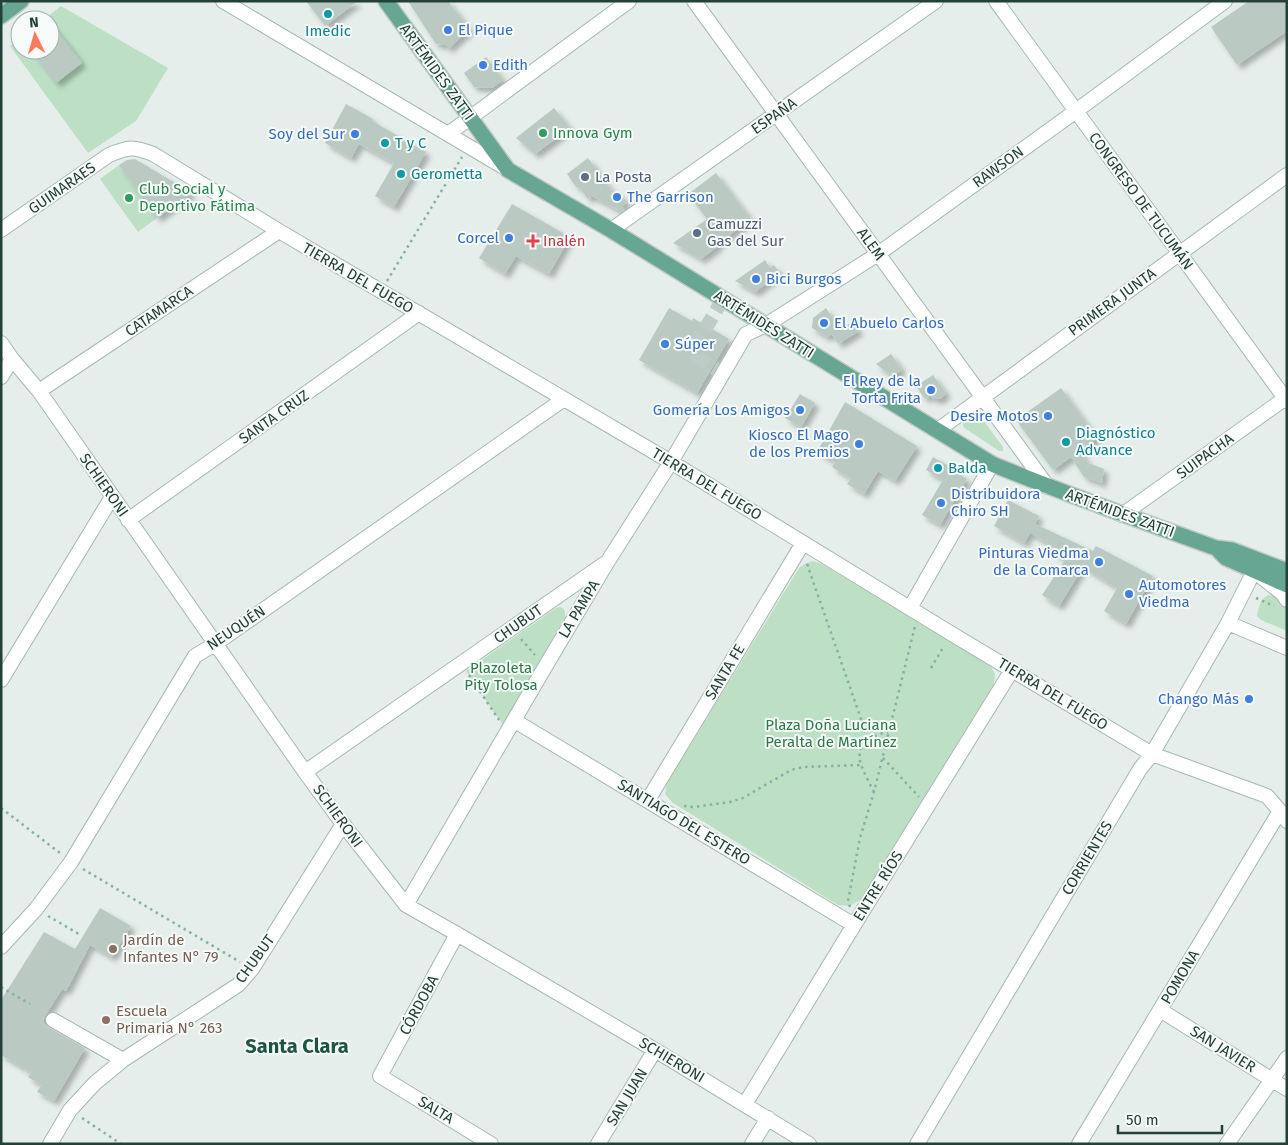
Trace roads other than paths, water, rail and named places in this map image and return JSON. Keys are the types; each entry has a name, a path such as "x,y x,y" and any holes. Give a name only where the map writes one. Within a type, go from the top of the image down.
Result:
{"main road":[{"path":"1,16 21,1"},
{"name":"ARTÉMIDES ZATTI","path":"386,1 508,170 612,230 992,464 1122,515 1216,548 1232,550 1287,572"},
{"name":"ARTÉMIDES ZATTI","path":"1216,548 1226,558 1287,585"}],"street":[{"path":"223,1 508,170"},
{"path":"448,134 629,1"},
{"name":"ALEM","path":"694,1 1048,487"},
{"name":"ESPAÑA","path":"612,230 936,1"},
{"name":"CONGRESO DE TUCUMÁN","path":"996,1 1286,399"},
{"name":"RAWSON","path":"766,325 878,254 1225,1"},
{"name":"GUIMARAES","path":"1,230 109,155 124,148"},
{"name":"TIERRA DEL FUEGO","path":"124,148 139,148 153,154 279,231 671,462 1152,754 1267,796 1283,816"},
{"name":"PRIMERA JUNTA","path":"938,430 1287,174"},
{"name":"CATAMARCA","path":"39,391 279,231"},
{"name":"SANTA CRUZ","path":"128,520 420,313"},
{"name":"LA PAMPA","path":"406,905 545,667 671,462 746,334 766,325"},
{"name":"SCHIERONI","path":"1,343 39,391 342,824 406,905 655,1050 809,1144"},
{"path":"1,377 12,359"},
{"name":"NEUQUÉN","path":"1,947 36,909 71,862 195,656 215,644 564,399"},
{"name":"SUIPACHA","path":"1122,515 1286,399"},
{"path":"914,610 992,464"},
{"path":"1,680 112,497"},
{"name":"SANTA FE","path":"648,800 803,543"},
{"name":"CHUBUT","path":"305,772 608,562"},
{"path":"1254,571 1282,594 1280,603"},
{"name":"CORRIENTES","path":"917,1144 1135,778 1152,754 1228,623 1254,571"},
{"path":"1228,623 1287,648"},
{"name":"ENTRE RÍOS","path":"745,1104 1012,670"},
{"name":"SANTIAGO DEL ESTERO","path":"511,726 648,800 854,925"},
{"name":"POMONA","path":"1079,1144 1160,1010 1283,816"},
{"name":"CHUBUT","path":"50,1144 70,1110 95,1083 123,1060 238,985 252,969 342,824"},
{"name":"CÓRDOBA","path":"380,1076 457,934"},
{"name":"SAN JAVIER","path":"1160,1010 1287,1089"},
{"path":"53,1020 123,1060"},
{"name":"SAN JUAN","path":"598,1144 655,1050"},
{"path":"1227,1144 1287,1058"},
{"name":"SALTA","path":"380,1076 491,1144"},
{"path":"752,1144 768,1118"}],"tunnel":[{"path":"723,299 698,341 699,359 723,373"}],"place":[{"name":"Imedic","path":"328,14"},
{"name":"El Pique","path":"448,30"},
{"name":"Edith","path":"483,65"},
{"name":"Innova Gym","path":"543,133"},
{"name":"Soy del Sur","path":"355,134"},
{"name":"T y C","path":"385,143"},
{"name":"Gerometta","path":"401,174"},
{"name":"La Posta","path":"585,177"},
{"name":"The Garrison","path":"617,197"},
{"name":"Club Social y Deportivo Fátima","path":"129,198"},
{"name":"Camuzzi Gas del Sur","path":"697,233"},
{"name":"Corcel","path":"509,238"},
{"name":"Inalén","path":"533,241"},
{"name":"Bici Burgos","path":"756,279"},
{"name":"El Abuelo Carlos","path":"824,323"},
{"name":"Súper","path":"665,344"},
{"name":"El Rey de la Torta Frita","path":"931,390"},
{"name":"Gomería Los Amigos","path":"800,410"},
{"name":"Desire Motos","path":"1048,416"},
{"name":"Diagnóstico Advance","path":"1066,442"},
{"name":"Kiosco El Mago de los Premios","path":"859,444"},
{"name":"Balda","path":"938,468"},
{"name":"Distribuidora Chiro SH","path":"941,503"},
{"name":"Pinturas Viedma de la Comarca","path":"1099,562"},
{"name":"Automotores Viedma","path":"1129,594"},
{"name":"Chango Más","path":"1249,699"},
{"name":"Jardín de Infantes N° 79","path":"113,949"},
{"name":"Escuela Primaria N° 263","path":"106,1020"}],"district":[{"name":"Santa Clara","path":"297,1046"}],"park label":[{"name":"Plazoleta Pity Tolosa","path":"501,676"},
{"name":"Plaza Doña Luciana Peralta de Martínez","path":"831,734"}]}
